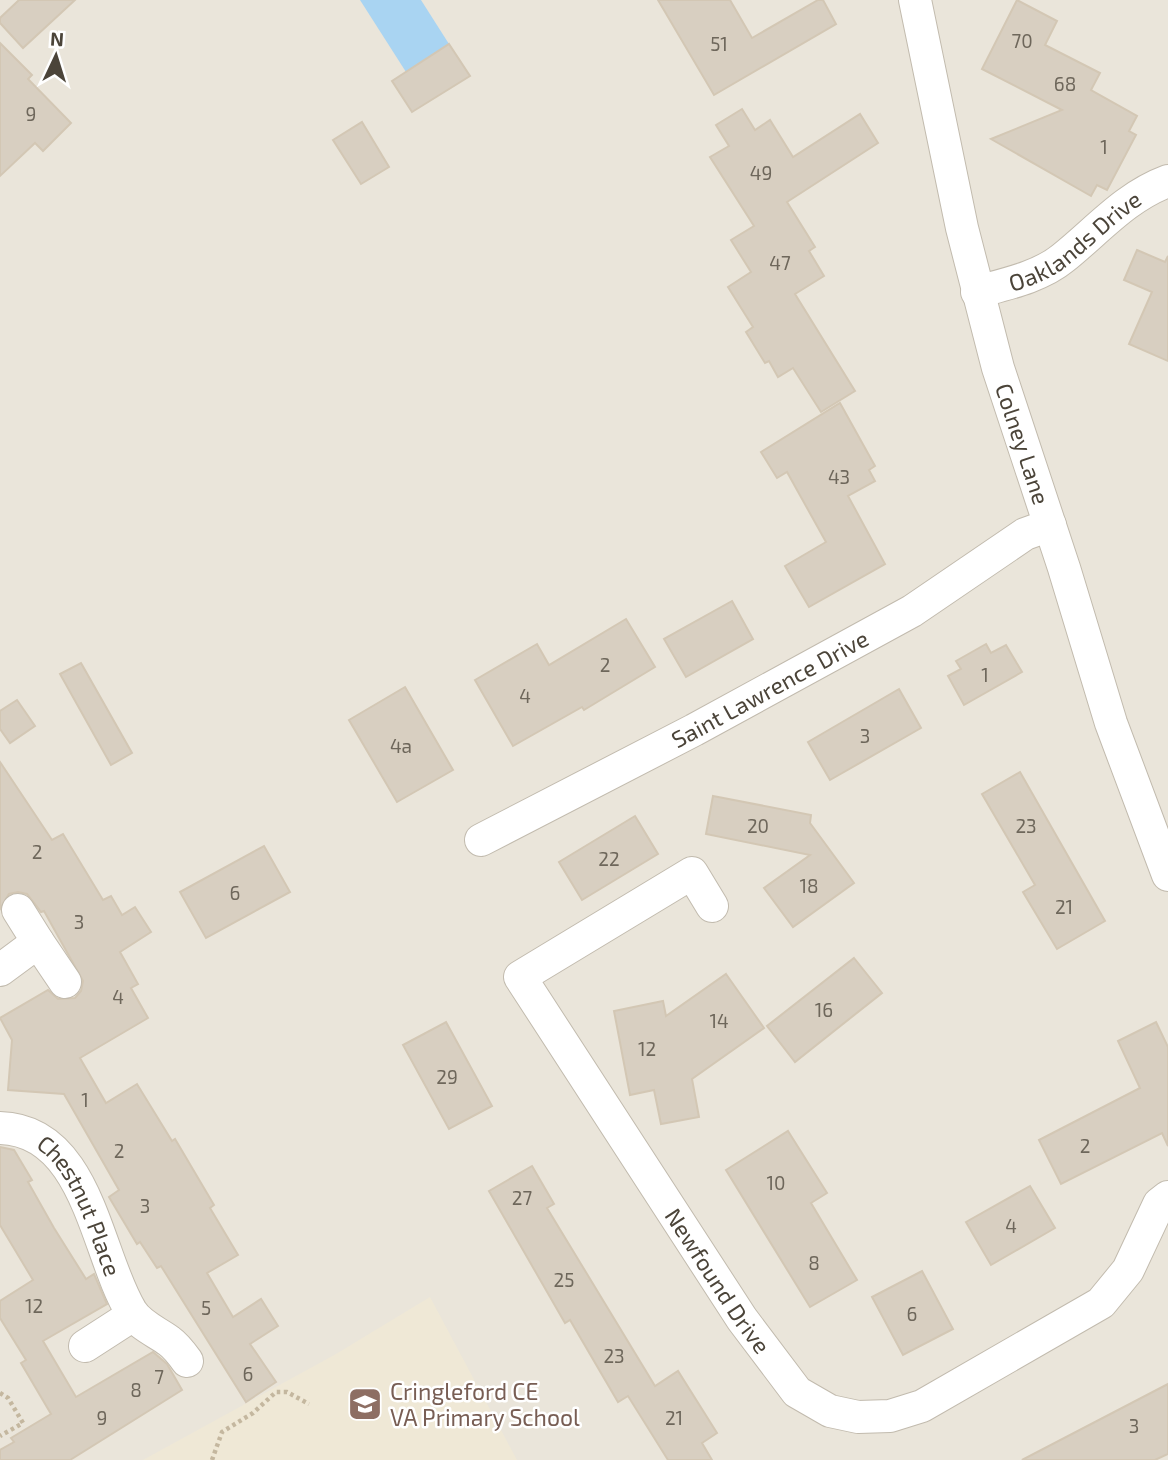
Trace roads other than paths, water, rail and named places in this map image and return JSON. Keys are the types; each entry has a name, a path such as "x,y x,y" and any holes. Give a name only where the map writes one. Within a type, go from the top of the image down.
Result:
{"street":[{"name":"Colney Lane","path":"915,0 977,292 1002,380 1111,723 1168,875"},
{"name":"Oaklands Drive","path":"977,292 1024,279 1062,260 1103,221 1145,190 1168,181"},
{"name":"Saint Lawrence Drive","path":"481,840 694,730 912,611 1025,534 1050,525"},
{"name":"Newfound Drive","path":"712,906 692,873 520,977 742,1319 797,1392 830,1411 858,1417 890,1416 922,1406 1101,1303 1128,1269 1158,1204 1168,1197"},
{"path":"18,910 65,982"},
{"path":"0,970 38,942"},
{"name":"Chestnut Place","path":"0,1128 30,1135 52,1149 70,1168 90,1208 120,1291 132,1315"},
{"path":"85,1346 132,1315 172,1343 187,1361"}],"water":[{"path":"360,0 421,0 449,44 406,72"}],"place":[{"name":"Cringleford CE VA Primary School","path":"365,1404"}]}
